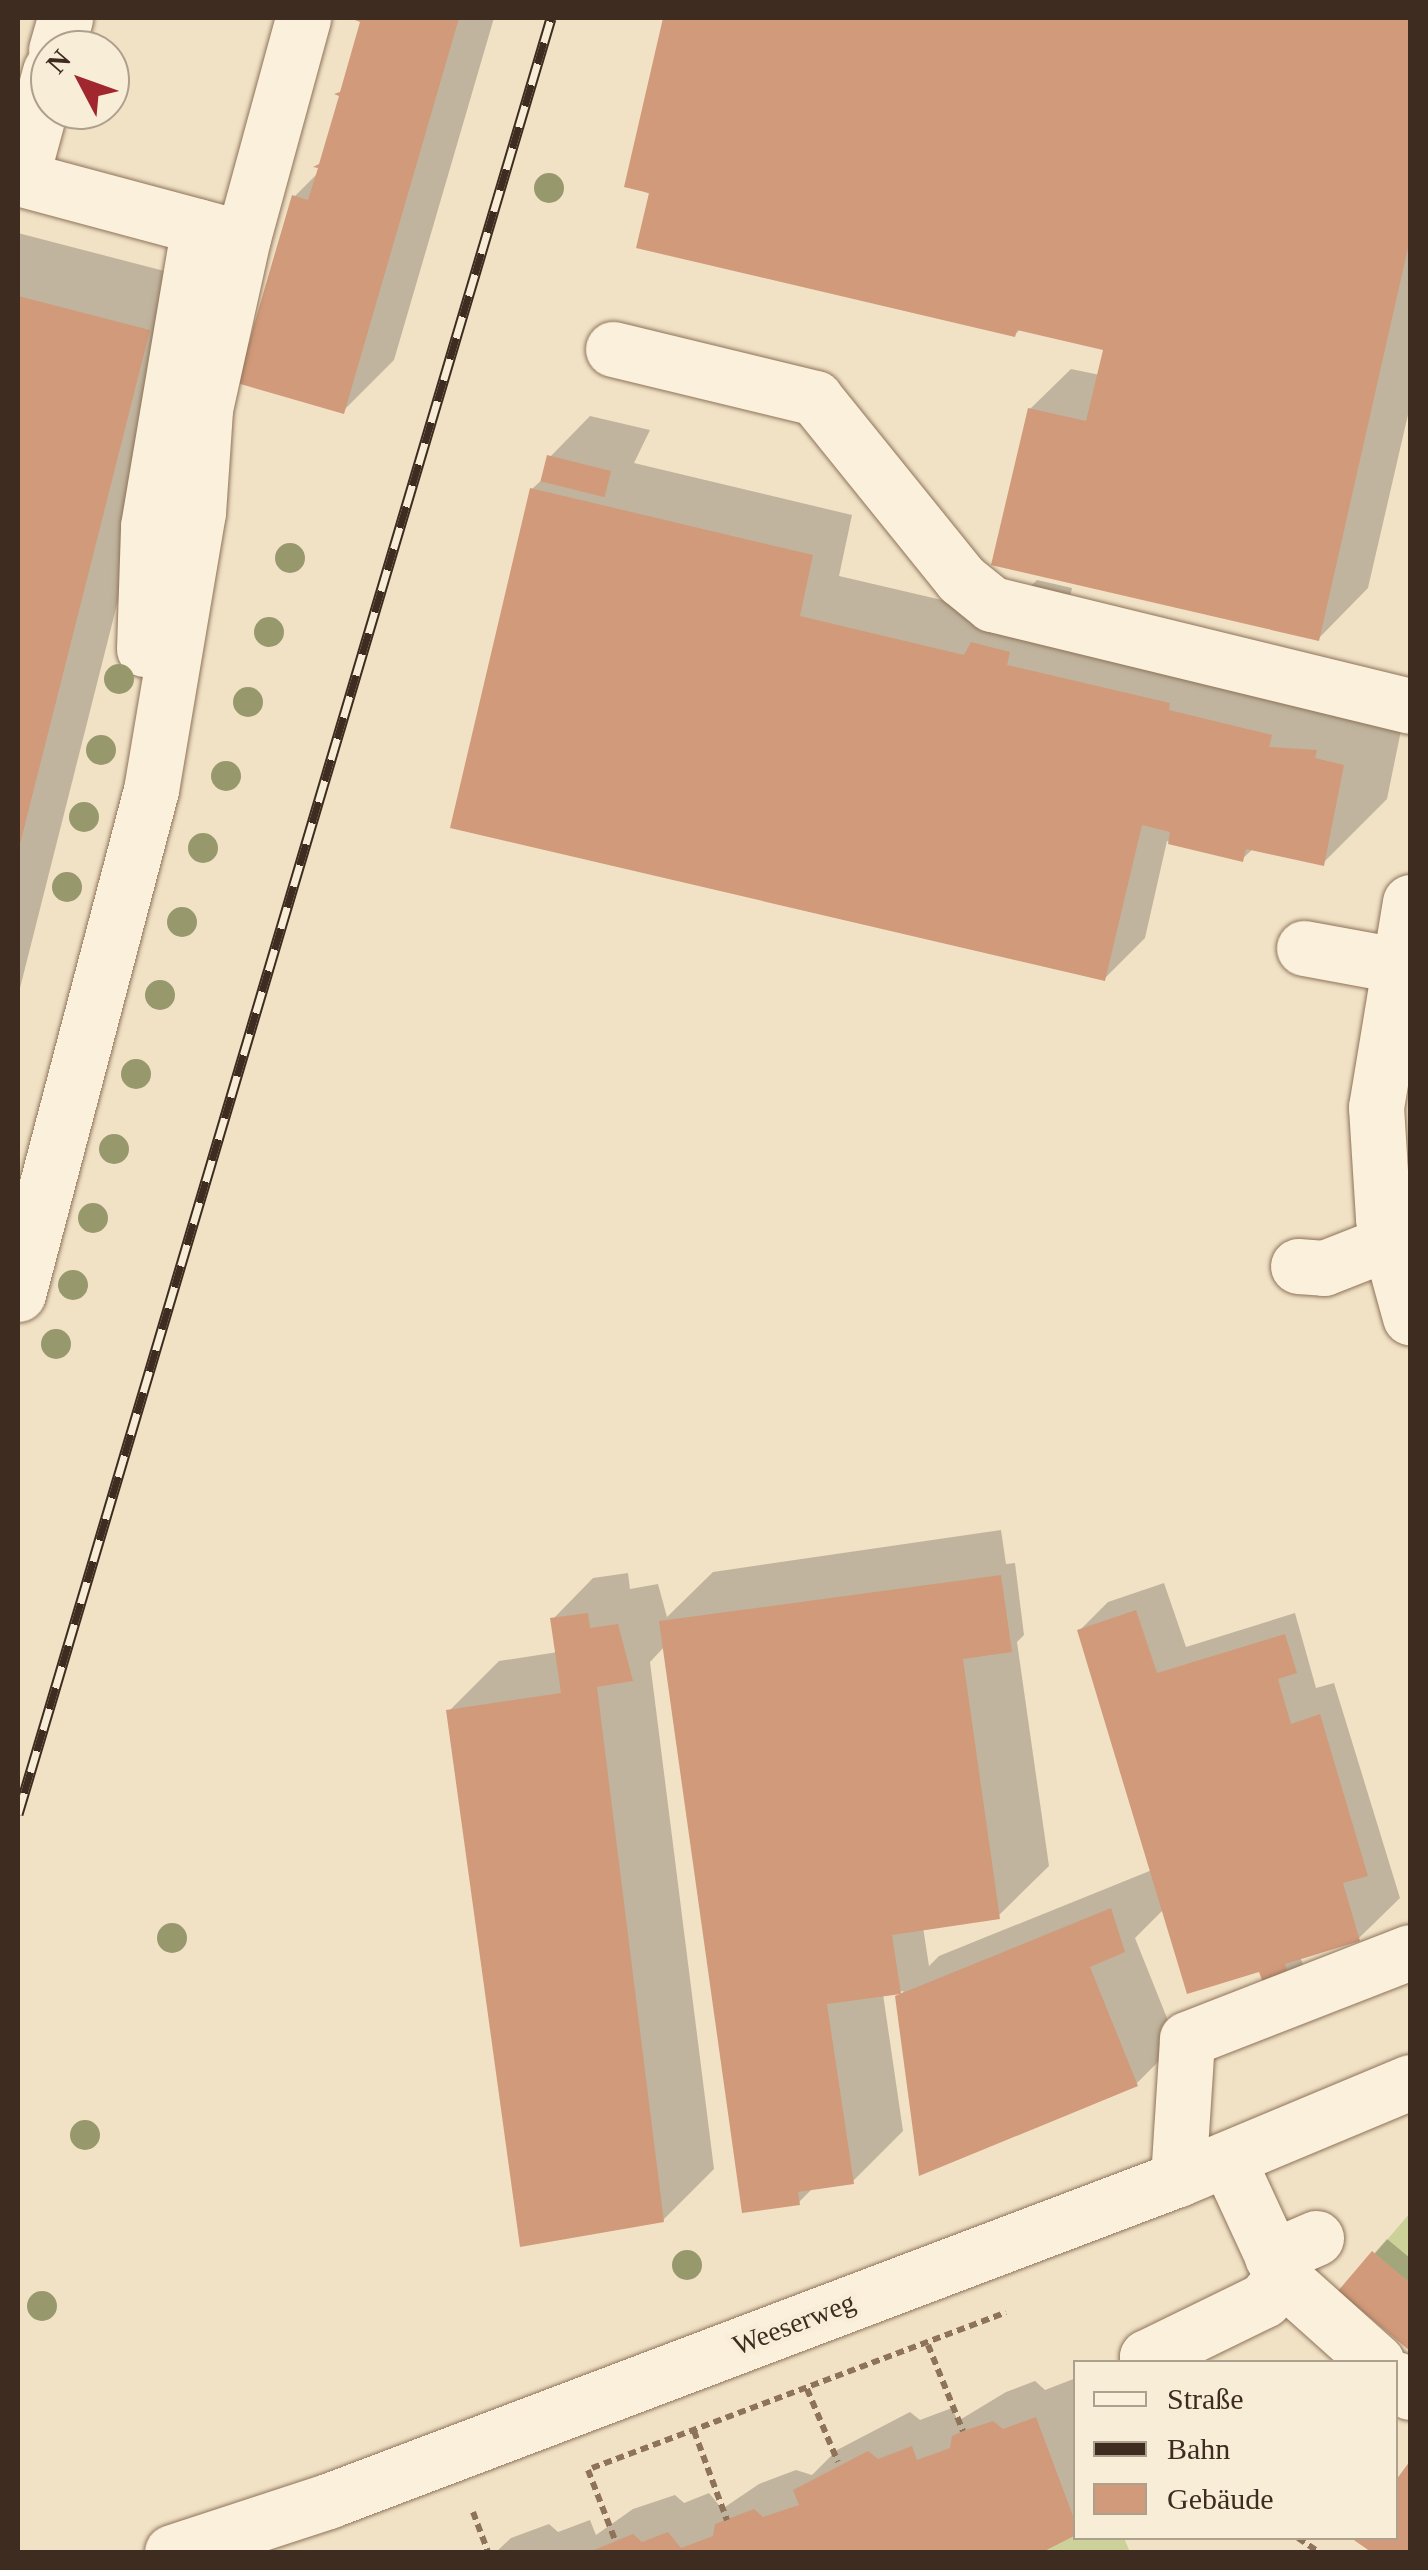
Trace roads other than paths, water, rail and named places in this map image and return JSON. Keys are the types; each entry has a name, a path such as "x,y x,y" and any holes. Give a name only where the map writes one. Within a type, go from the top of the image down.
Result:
{"street":[{"path":"18,1160 141,682 148,526 221,232 303,18"},
{"path":"33,130 19,178 221,232"},
{"path":"18,1294 151,790 198,514 221,232"},
{"path":"614,349 815,398 961,579 992,604 1410,706"},
{"path":"1410,902 1376,1107 1390,1242 1410,1317"},
{"path":"1304,948 1397,965"},
{"path":"1298,1266 1324,1268 1390,1242"},
{"path":"1178,2179 1186,2039 1410,1952"},
{"name":"Weeserweg","path":"194,2549 1228,2160 1410,2082"},
{"path":"1228,2160 1290,2257 1375,2360"},
{"path":"1149,2360 1148,2357 1264,2300 1290,2257"}],"railway":[{"path":"18,1814 551,18"}]}
